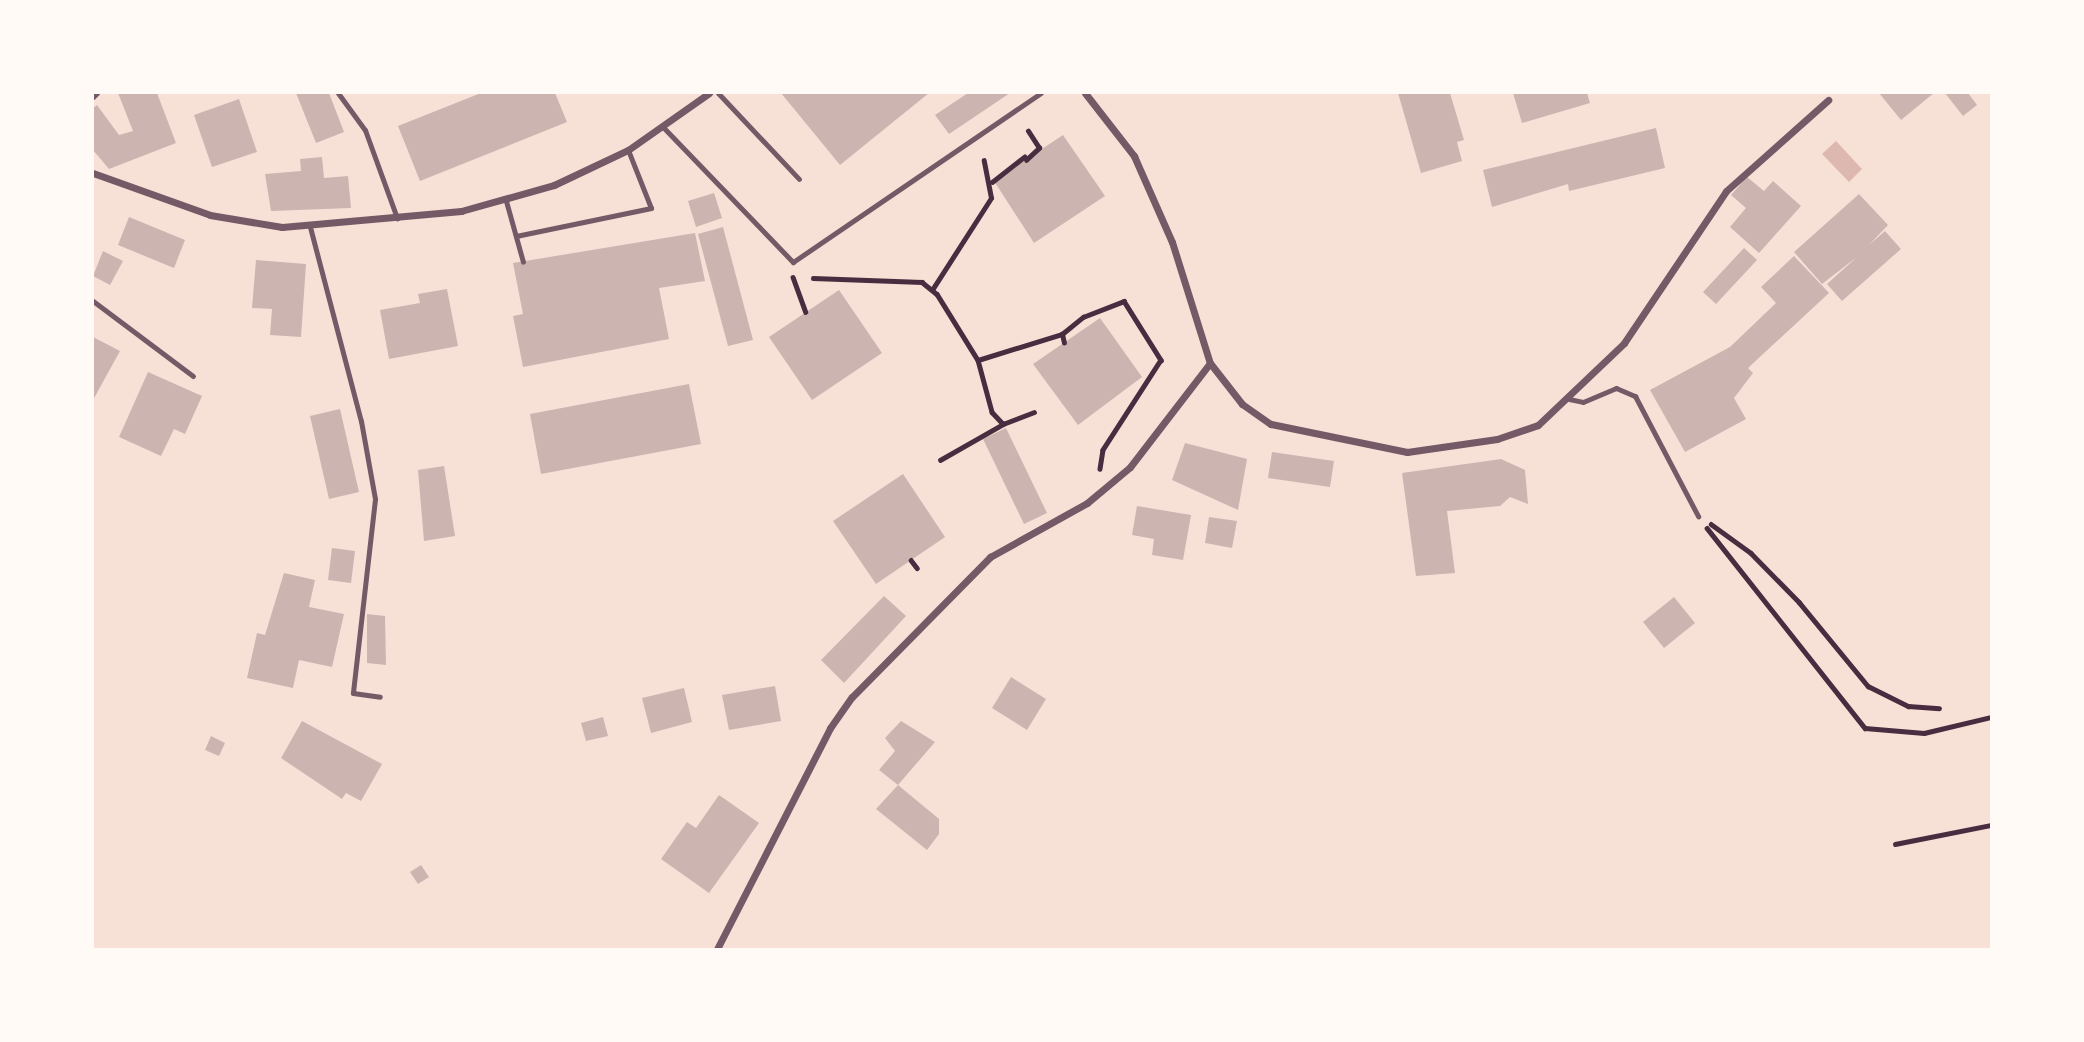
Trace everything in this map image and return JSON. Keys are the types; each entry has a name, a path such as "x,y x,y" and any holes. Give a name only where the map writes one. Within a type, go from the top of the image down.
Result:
{"street":[{"path":"93,173 210,215 310,227 397,219 506,201 628,150 709,93"},
{"path":"1085,93 1134,156 1172,242 1210,363 1242,404 1271,424 1392,451 1497,439 1538,425 1569,399 1655,303 1726,191 1828,100"},
{"path":"717,949 830,728 852,697 990,557 1087,503 1130,467 1210,363"}],"lane":[{"path":"93,97 97,93"},
{"path":"338,93 365,130 397,219"},
{"path":"718,93 799,179"},
{"path":"662,126 793,262 1041,93"},
{"path":"516,236 651,208 628,150"},
{"path":"506,201 523,262"},
{"path":"310,227 361,421 375,499 353,692 380,697"},
{"path":"93,301 193,376"},
{"path":"1569,399 1583,401 1616,388 1635,396 1698,516"}],"path":[{"path":"992,183 1039,148 1028,131"},
{"path":"932,290 991,198 992,183 984,161"},
{"path":"793,262 793,290 806,312"},
{"path":"813,278 900,277 932,290 978,360 982,388 1003,424"},
{"path":"978,360 1062,334 1101,306 1124,301 1161,360 1103,450 1094,478"},
{"path":"1062,334 1064,342"},
{"path":"940,460 1003,424 1034,412"},
{"path":"1698,516 1751,553 1868,687 1897,703 1940,708"},
{"path":"1698,516 1865,728 1924,733 1991,717"},
{"path":"911,560 917,568"},
{"path":"1895,844 1991,825"}],"shaded area":[{"path":"1836,141 1862,169 1849,182 1822,154"}],"building":[{"path":"118,93 157,93 176,143 109,169 93,150 93,108 97,105 119,135 133,131"},
{"path":"296,93 329,93 344,132 316,143"},
{"path":"481,93 555,93 567,122 420,181 398,126"},
{"path":"781,93 929,93 840,165"},
{"path":"968,93 1010,93 949,134 935,115"},
{"path":"1398,93 1450,93 1464,140 1457,142 1462,161 1421,173"},
{"path":"1513,93 1587,93 1590,103 1522,123"},
{"path":"1879,93 1934,93 1901,120"},
{"path":"1945,93 1968,93 1977,105 1963,116"},
{"path":"239,99 257,152 212,167 194,115"},
{"path":"1656,128 1665,168 1569,191 1568,184 1492,207 1483,170"},
{"path":"1063,135 1105,196 1034,243 994,181"},
{"path":"322,157 324,178 348,176 351,208 271,211 265,174 301,171 300,159"},
{"path":"1747,177 1764,191 1773,181 1801,206 1759,253 1730,227 1746,208 1731,195"},
{"path":"714,193 722,218 696,227 688,201"},
{"path":"1859,194 1888,225 1869,245 1885,231 1901,249 1842,301 1827,284 1857,257 1822,284 1794,252"},
{"path":"129,217 185,240 174,268 118,245"},
{"path":"723,227 753,340 728,346 698,234"},
{"path":"695,233 705,281 659,288 669,339 523,367 513,316 523,314 513,263"},
{"path":"1744,248 1757,260 1716,304 1703,292"},
{"path":"103,251 123,261 110,285 93,276"},
{"path":"1794,256 1829,293 1748,368 1753,373 1734,398 1746,419 1685,452 1650,390 1730,347 1776,303 1761,287"},
{"path":"256,260 306,264 301,337 270,335 272,309 252,308"},
{"path":"447,289 458,346 389,359 380,310 420,303 418,294"},
{"path":"839,290 882,353 812,400 769,337"},
{"path":"1100,318 1142,377 1078,425 1033,364"},
{"path":"93,337 120,351 93,400"},
{"path":"148,372 202,396 185,434 174,429 161,456 119,437"},
{"path":"689,384 701,444 541,474 530,414"},
{"path":"340,409 359,492 329,499 310,416"},
{"path":"1006,428 1047,513 1024,524 983,439"},
{"path":"1185,443 1247,459 1238,510 1172,480"},
{"path":"1272,452 1334,461 1330,487 1268,478"},
{"path":"1501,459 1525,470 1528,504 1510,497 1500,506 1447,511 1455,573 1416,576 1402,473"},
{"path":"444,466 455,536 424,541 418,470"},
{"path":"903,474 945,537 876,584 833,521"},
{"path":"1137,506 1191,515 1183,560 1152,555 1154,539 1132,535"},
{"path":"1209,517 1237,521 1232,548 1205,543"},
{"path":"332,548 355,551 351,583 328,580"},
{"path":"284,573 315,580 309,607 344,614 332,667 299,660 293,688 247,678 257,633 265,635"},
{"path":"884,596 906,616 844,683 821,660"},
{"path":"1674,597 1695,623 1664,648 1643,622"},
{"path":"367,614 385,616 386,665 367,663"},
{"path":"1011,677 1046,699 1027,730 992,708"},
{"path":"775,686 781,721 729,730 722,695"},
{"path":"684,688 692,722 651,733 642,698"},
{"path":"603,717 608,736 586,741 581,723"},
{"path":"302,721 382,764 361,801 346,793 342,799 281,758"},
{"path":"901,721 935,742 898,785 879,770 895,751 885,738"},
{"path":"211,736 225,743 219,756 205,750"},
{"path":"898,785 939,819 939,834 927,850 876,809"},
{"path":"719,795 759,823 709,893 661,859 687,822 696,828"},
{"path":"421,865 429,877 418,884 410,872"}]}
